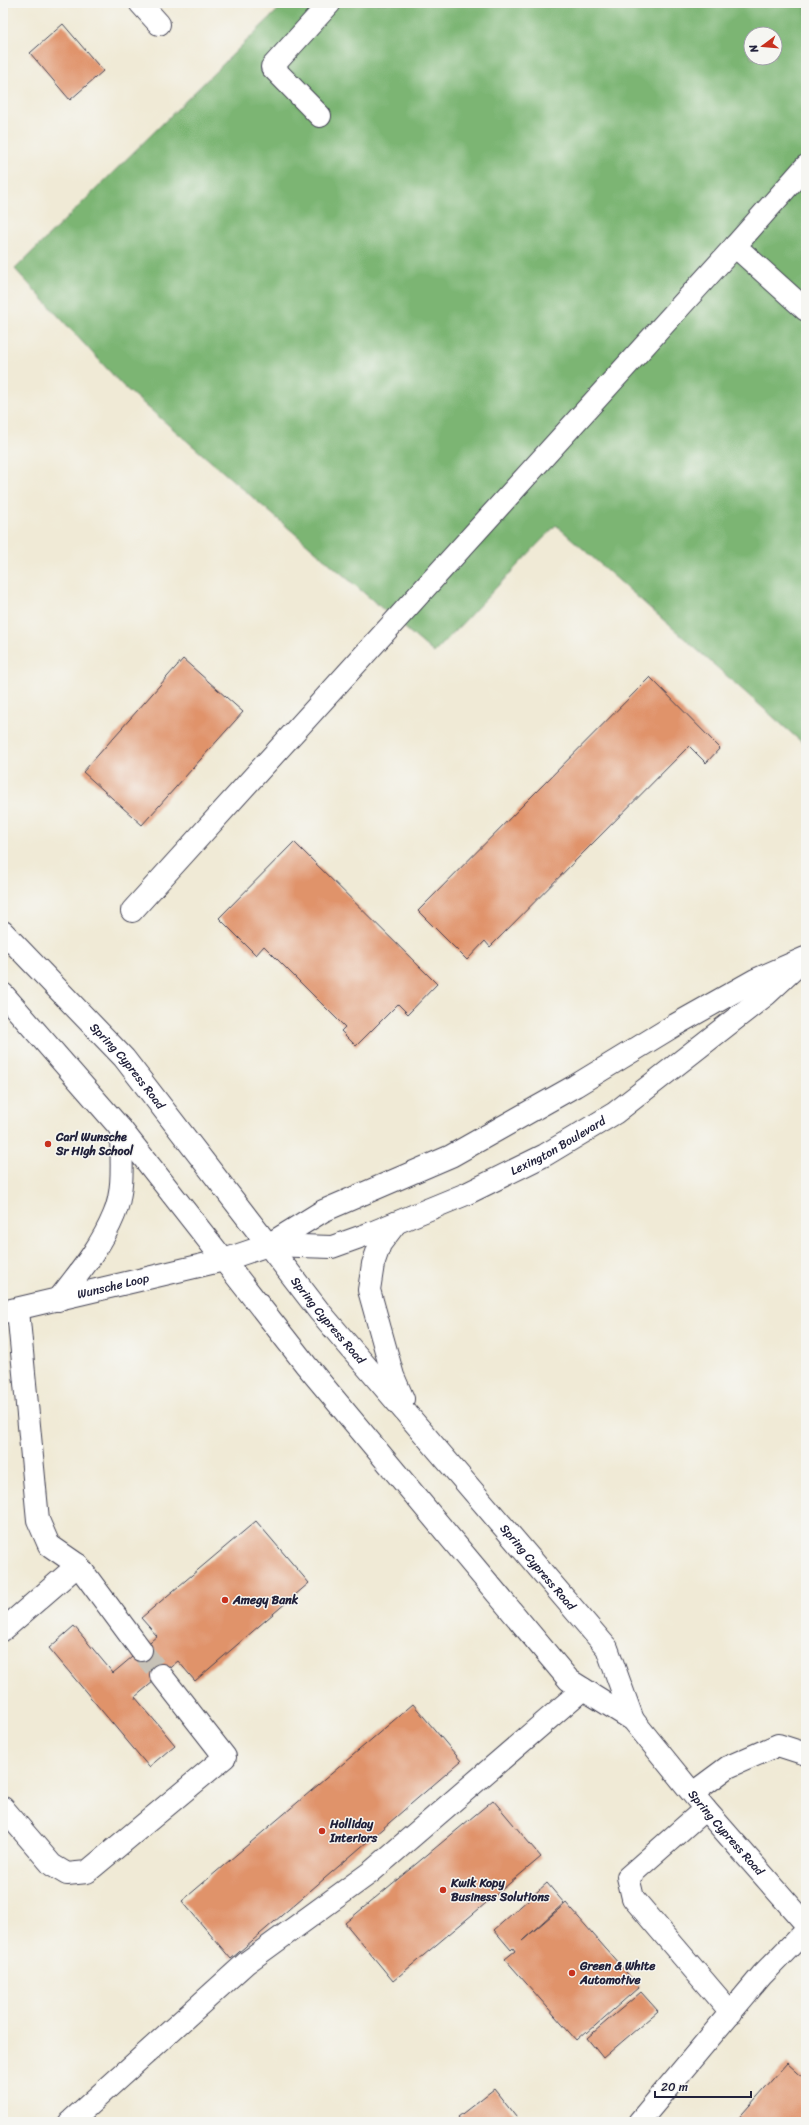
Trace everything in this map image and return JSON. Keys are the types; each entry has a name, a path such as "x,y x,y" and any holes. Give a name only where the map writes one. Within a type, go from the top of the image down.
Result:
{"main road":[{"path":"140,3 159,24"},
{"path":"320,116 272,67 330,3"},
{"path":"132,911 806,166"},
{"path":"735,246 806,310"},
{"name":"Spring Cypress Road","path":"3,932 124,1058 319,1311 607,1648 633,1720"},
{"name":"Lexington Boulevard","path":"224,1260 268,1245 323,1211 451,1156 575,1086 675,1025 755,980 806,958"},
{"name":"Lexington Boulevard","path":"268,1245 332,1247 396,1223 466,1194 545,1154 615,1113 767,994 806,958"},
{"name":"Spring Cypress Road","path":"3,994 121,1129 306,1365 569,1680 633,1720 699,1801 806,1924"},
{"path":"58,1300 99,1245 115,1214 120,1184 121,1129"},
{"path":"396,1223 380,1244 372,1264 370,1290 393,1376 411,1417"},
{"name":"Wunsche Loop","path":"10,1311 224,1260"},
{"path":"10,1311 38,1520 49,1545 78,1565 141,1650"},
{"path":"3,1630 78,1565"},
{"path":"3,1808 52,1865 68,1874 87,1872 225,1757 161,1675"},
{"path":"70,2122 246,1963 371,1872 583,1689"},
{"path":"731,2013 633,1898 628,1877 699,1801 728,1767 778,1745 806,1754"},
{"path":"639,2122 762,1975 806,1930"}],"green space":[{"path":"285,3 806,3 806,746 556,525 434,653 123,386 15,269"}],"building":[{"path":"63,24 103,71 70,100 30,53"},
{"path":"183,659 243,712 142,825 83,772"},
{"path":"650,677 720,748 706,763 689,746 490,947 485,941 467,960 418,911"},
{"path":"294,842 437,984 408,1014 398,1004 356,1046 341,1031 345,1027 264,946 256,955 219,918"},
{"name":"Amegy Bank","path":"256,1521 309,1583 195,1681 178,1661 135,1697 175,1745 149,1767 49,1648 74,1626 113,1673 157,1636 141,1618"},
{"name":"Holliday Interiors","path":"413,1704 461,1761 231,1959 182,1901"},
{"name":"Kwik Kopy Business Solutions","path":"493,1800 541,1857 393,1981 345,1923"},
{"name":"Green & White Automotive","path":"547,1883 564,1903 522,1941 566,1903 639,1987 587,2033 586,2031 576,2040 505,1959 515,1951 513,1948 511,1950 494,1930"},
{"path":"641,1992 658,2011 603,2058 587,2038"},
{"path":"787,2063 806,2080 806,2122 735,2122"},
{"path":"494,2089 520,2122 462,2122 458,2117"}],"tunnel":[{"path":"141,1650 161,1675"}],"place":[{"name":"Carl Wunsche Sr High School","path":"48,1144"},
{"name":"Amegy Bank","path":"225,1600"},
{"name":"Holliday Interiors","path":"322,1831"},
{"name":"Kwik Kopy Business Solutions","path":"443,1890"},
{"name":"Green & White Automotive","path":"572,1973"}]}
